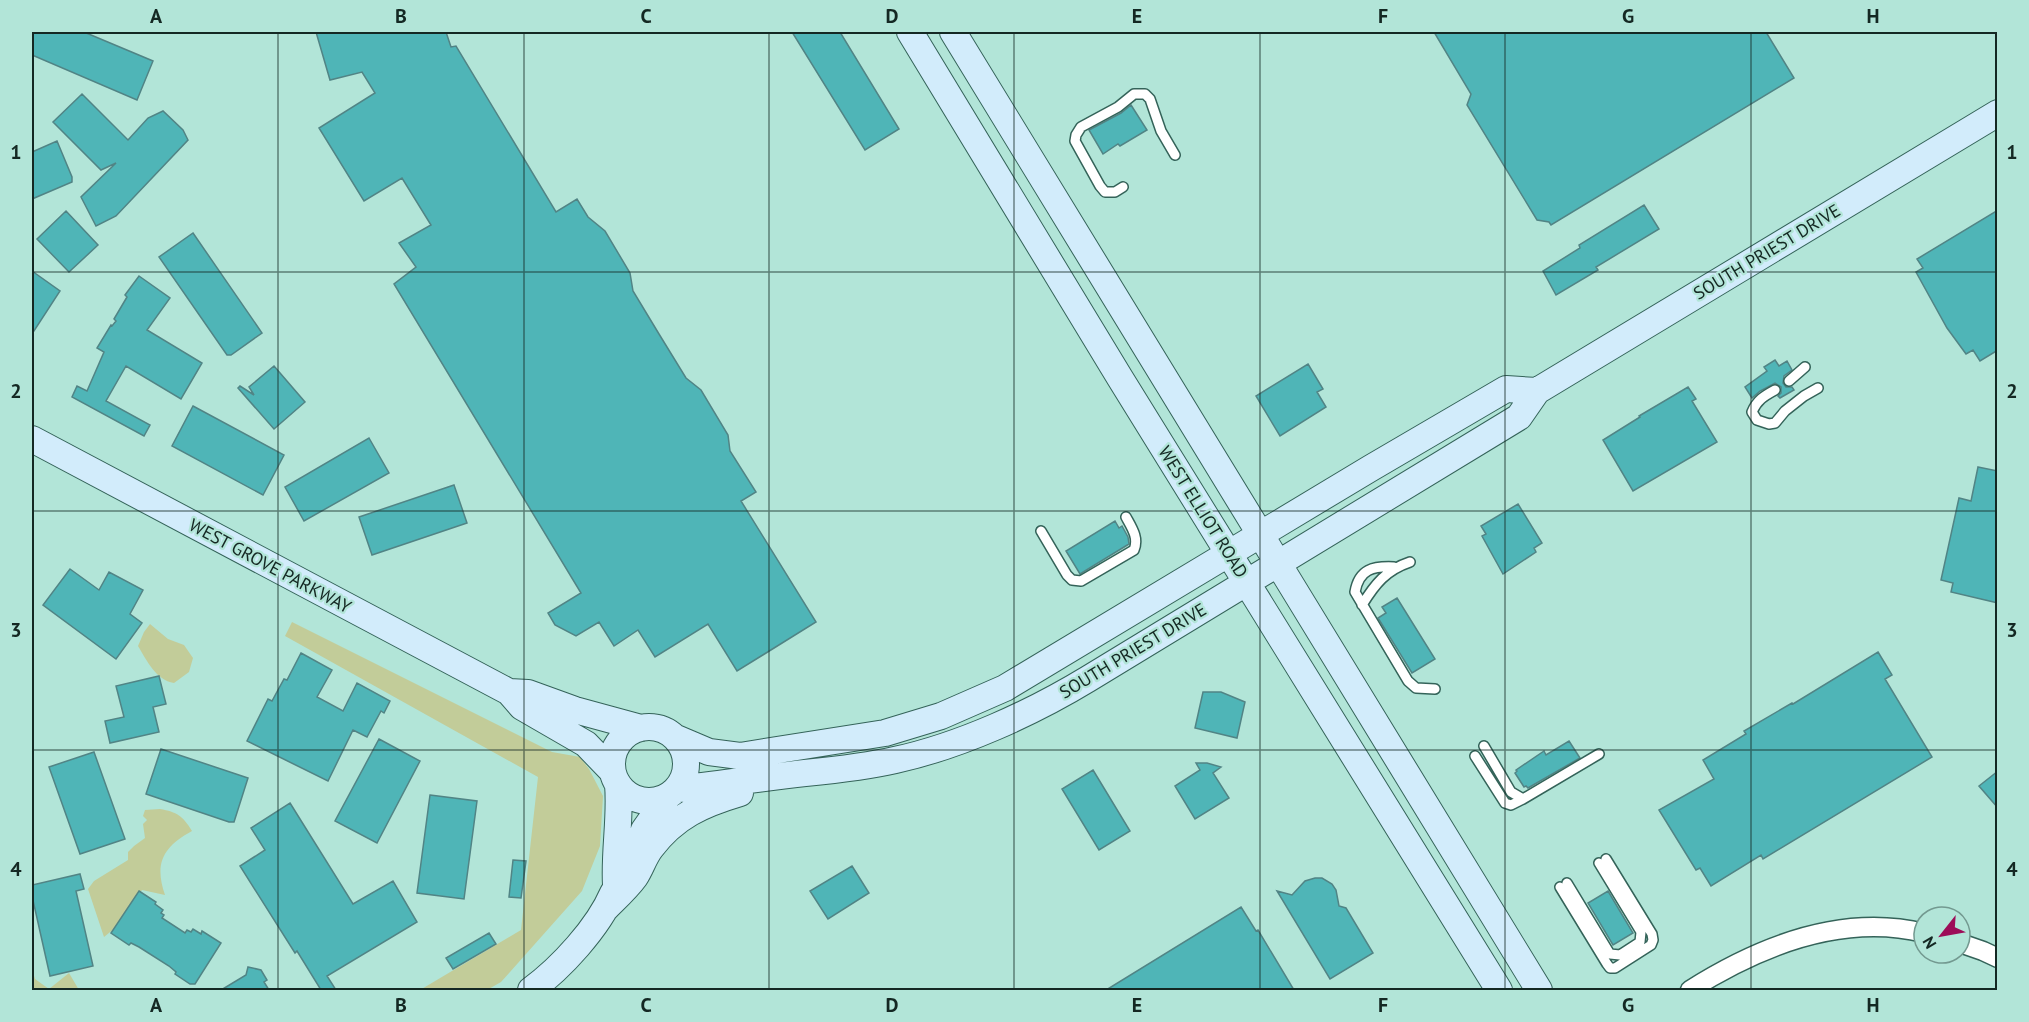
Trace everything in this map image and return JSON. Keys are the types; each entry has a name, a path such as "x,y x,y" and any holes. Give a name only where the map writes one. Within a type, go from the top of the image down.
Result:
{"main road":[{"path":"910,32 937,46 975,108 985,116 1005,117"},
{"name":"WEST ELLIOT ROAD","path":"910,32 1246,583 1499,990"},
{"name":"WEST ELLIOT ROAD","path":"953,32 1539,990"},
{"name":"SOUTH PRIEST DRIVE","path":"673,793 852,768 914,755 939,748 1042,705 1520,417 1536,391 1998,113"},
{"path":"977,141 1006,152 1051,225 1080,238"},
{"name":"SOUTH PRIEST DRIVE","path":"676,738 709,752 740,756 885,733 941,716 1005,688 1506,389 1536,391"},
{"name":"WEST GROVE PARKWAY","path":"32,439 509,693 522,707 586,744 615,778"},
{"path":"914,755 918,744 924,738 984,713 1005,688"},
{"name":"WEST GROVE PARKWAY","path":"509,693 528,693 575,710 641,728"},
{"path":"531,990 560,965 596,925 611,896 628,873 644,830 683,779 686,758 682,747 676,738 654,727 631,732 615,748 612,760 620,810 611,896"},
{"path":"611,896 635,878 654,844 686,814 710,802 807,773"},
{"path":"615,778 625,793 635,799 657,801 673,793"}],"street":[{"path":"1690,990 1738,962 1816,933 1869,927 1912,932"},
{"path":"1972,948 1998,958"}],"lane":[{"path":"1123,187 1110,193 1105,192 1075,141 1081,127 1118,107 1134,94 1145,94 1150,99 1161,131 1175,155"},
{"path":"1789,381 1805,367"},
{"path":"1775,390 1755,404 1752,412 1757,420 1764,423 1775,423 1785,411 1818,388"},
{"path":"1041,531 1067,575 1072,580 1081,581 1134,550 1137,544 1136,538 1126,517"},
{"path":"1410,562 1394,567 1376,566 1361,575 1355,592 1408,681 1416,688 1435,689"},
{"path":"1362,605 1373,587 1394,567"},
{"path":"1484,746 1511,792 1523,799"},
{"path":"1476,756 1505,803 1511,805 1599,754"},
{"path":"1563,885 1607,964 1610,968 1615,968 1651,945 1653,940 1652,934 1603,861"}],"green space":[{"path":"292,622 552,752 580,757 589,769 603,796 600,846 582,891 501,982 487,990 420,990 521,930 538,777 285,636"},
{"path":"150,624 168,639 184,645 193,658 189,672 174,683 157,674 138,646"},
{"path":"160,809 179,816 192,831 174,843 164,857 160,874 165,895 142,890 115,928 104,937 88,889 94,881 128,860 128,852 145,838 143,824 147,820 143,816 145,810"},
{"path":"32,969 35,979 49,989 69,973 79,990 32,990"}],"building":[{"path":"34,32 84,32 153,61 137,100 32,55"},
{"path":"316,32 446,32 451,47 456,46 556,212 577,199 588,217 605,231 630,273 633,291 686,378 701,390 728,435 730,451 756,492 741,501 816,622 737,671 708,624 655,657 638,630 614,646 599,622 576,636 555,625 548,613 581,593 394,284 416,267 399,243 431,225 402,178 364,201 319,128 375,93 362,72 330,80"},
{"path":"792,32 840,32 899,129 865,150"},
{"path":"1434,32 1766,32 1794,78 1551,225 1549,222 1537,220 1467,105 1471,94"},
{"path":"82,94 128,140 148,118 163,111 183,130 188,140 116,216 96,226 81,197 116,163 101,170 53,122"},
{"path":"1131,105 1147,130 1103,154 1089,130"},
{"path":"57,141 72,182 32,199 32,152"},
{"path":"1644,205 1659,229 1596,267 1598,270 1556,295 1543,271 1580,248 1579,245"},
{"path":"1998,210 1998,350 1980,361 1973,350 1966,354 1947,328 1916,272 1923,268 1917,259"},
{"path":"66,211 98,245 69,272 37,239"},
{"path":"193,233 262,333 231,355 227,355 159,257"},
{"path":"32,271 60,291 32,334"},
{"path":"139,276 170,298 147,330 202,363 181,399 126,366 106,401 150,425 144,436 72,397 77,386 87,391 104,352 97,348 116,321 114,319 127,297 125,295"},
{"path":"1775,360 1779,366 1787,361 1792,370 1784,376 1783,383 1794,390 1780,398 1778,396 1781,393 1781,387 1775,383 1752,398 1745,387 1767,371 1764,367"},
{"path":"1308,364 1323,389 1317,392 1326,407 1280,436 1256,396"},
{"path":"274,366 305,402 274,429 238,388 240,386 254,395 249,387"},
{"path":"1688,387 1696,399 1692,401 1717,442 1633,491 1603,440"},
{"path":"193,406 284,455 263,495 172,446"},
{"path":"369,438 389,473 304,521 285,487"},
{"path":"1978,467 1998,471 1998,603 1951,592 1953,583 1941,580 1959,498 1971,501"},
{"path":"454,485 467,523 372,555 359,517"},
{"path":"1518,504 1542,543 1534,548 1536,552 1503,574 1482,536 1486,534 1481,526"},
{"path":"1115,521 1119,528 1122,526 1129,544 1080,574 1066,551"},
{"path":"70,569 99,590 109,572 143,590 130,614 142,623 116,659 43,605"},
{"path":"1397,598 1435,659 1412,673 1378,618 1386,613 1382,607"},
{"path":"1878,652 1892,675 1885,679 1932,757 1763,859 1761,855 1711,886 1700,868 1696,870 1659,810 1714,779 1703,760 1746,734 1744,731"},
{"path":"301,653 332,670 317,697 343,711 357,683 390,701 384,713 381,711 367,737 353,730 328,781 247,741 268,699 272,701 284,679 287,680"},
{"path":"159,676 166,704 153,707 159,732 110,743 105,721 124,717 116,686"},
{"path":"1203,692 1221,692 1245,702 1237,738 1195,728"},
{"path":"379,739 420,761 377,843 335,821"},
{"path":"1569,741 1580,758 1528,788 1524,787 1515,773 1516,770 1544,751 1546,755"},
{"path":"161,749 248,778 234,822 146,794"},
{"path":"94,752 125,839 80,854 49,767"},
{"path":"1196,763 1221,767 1213,773 1229,798 1195,819 1175,786 1200,770"},
{"path":"1093,770 1130,831 1099,850 1062,789"},
{"path":"1998,771 1998,808 1979,786"},
{"path":"430,795 477,801 464,899 417,893"},
{"path":"290,803 353,904 393,881 417,922 327,976 336,990 321,990 240,866 265,850 251,828"},
{"path":"513,860 526,861 521,898 509,897"},
{"path":"852,866 869,893 828,919 810,891"},
{"path":"80,874 84,889 76,891 93,966 50,976 32,896 32,885"},
{"path":"1322,878 1332,884 1336,890 1339,906 1346,908 1373,953 1330,979 1277,891 1292,895 1305,881"},
{"path":"139,891 156,902 155,904 163,910 162,918 185,933 193,929 201,934 202,931 221,943 195,984 190,984 175,974 176,972 169,966 111,933"},
{"path":"1608,891 1633,933 1613,945 1588,903"},
{"path":"1241,907 1256,931 1258,930 1294,990 1106,990"},
{"path":"489,933 496,944 453,969 446,958"},
{"path":"248,967 261,970 267,980 264,982 269,990 221,990 246,975"}]}
